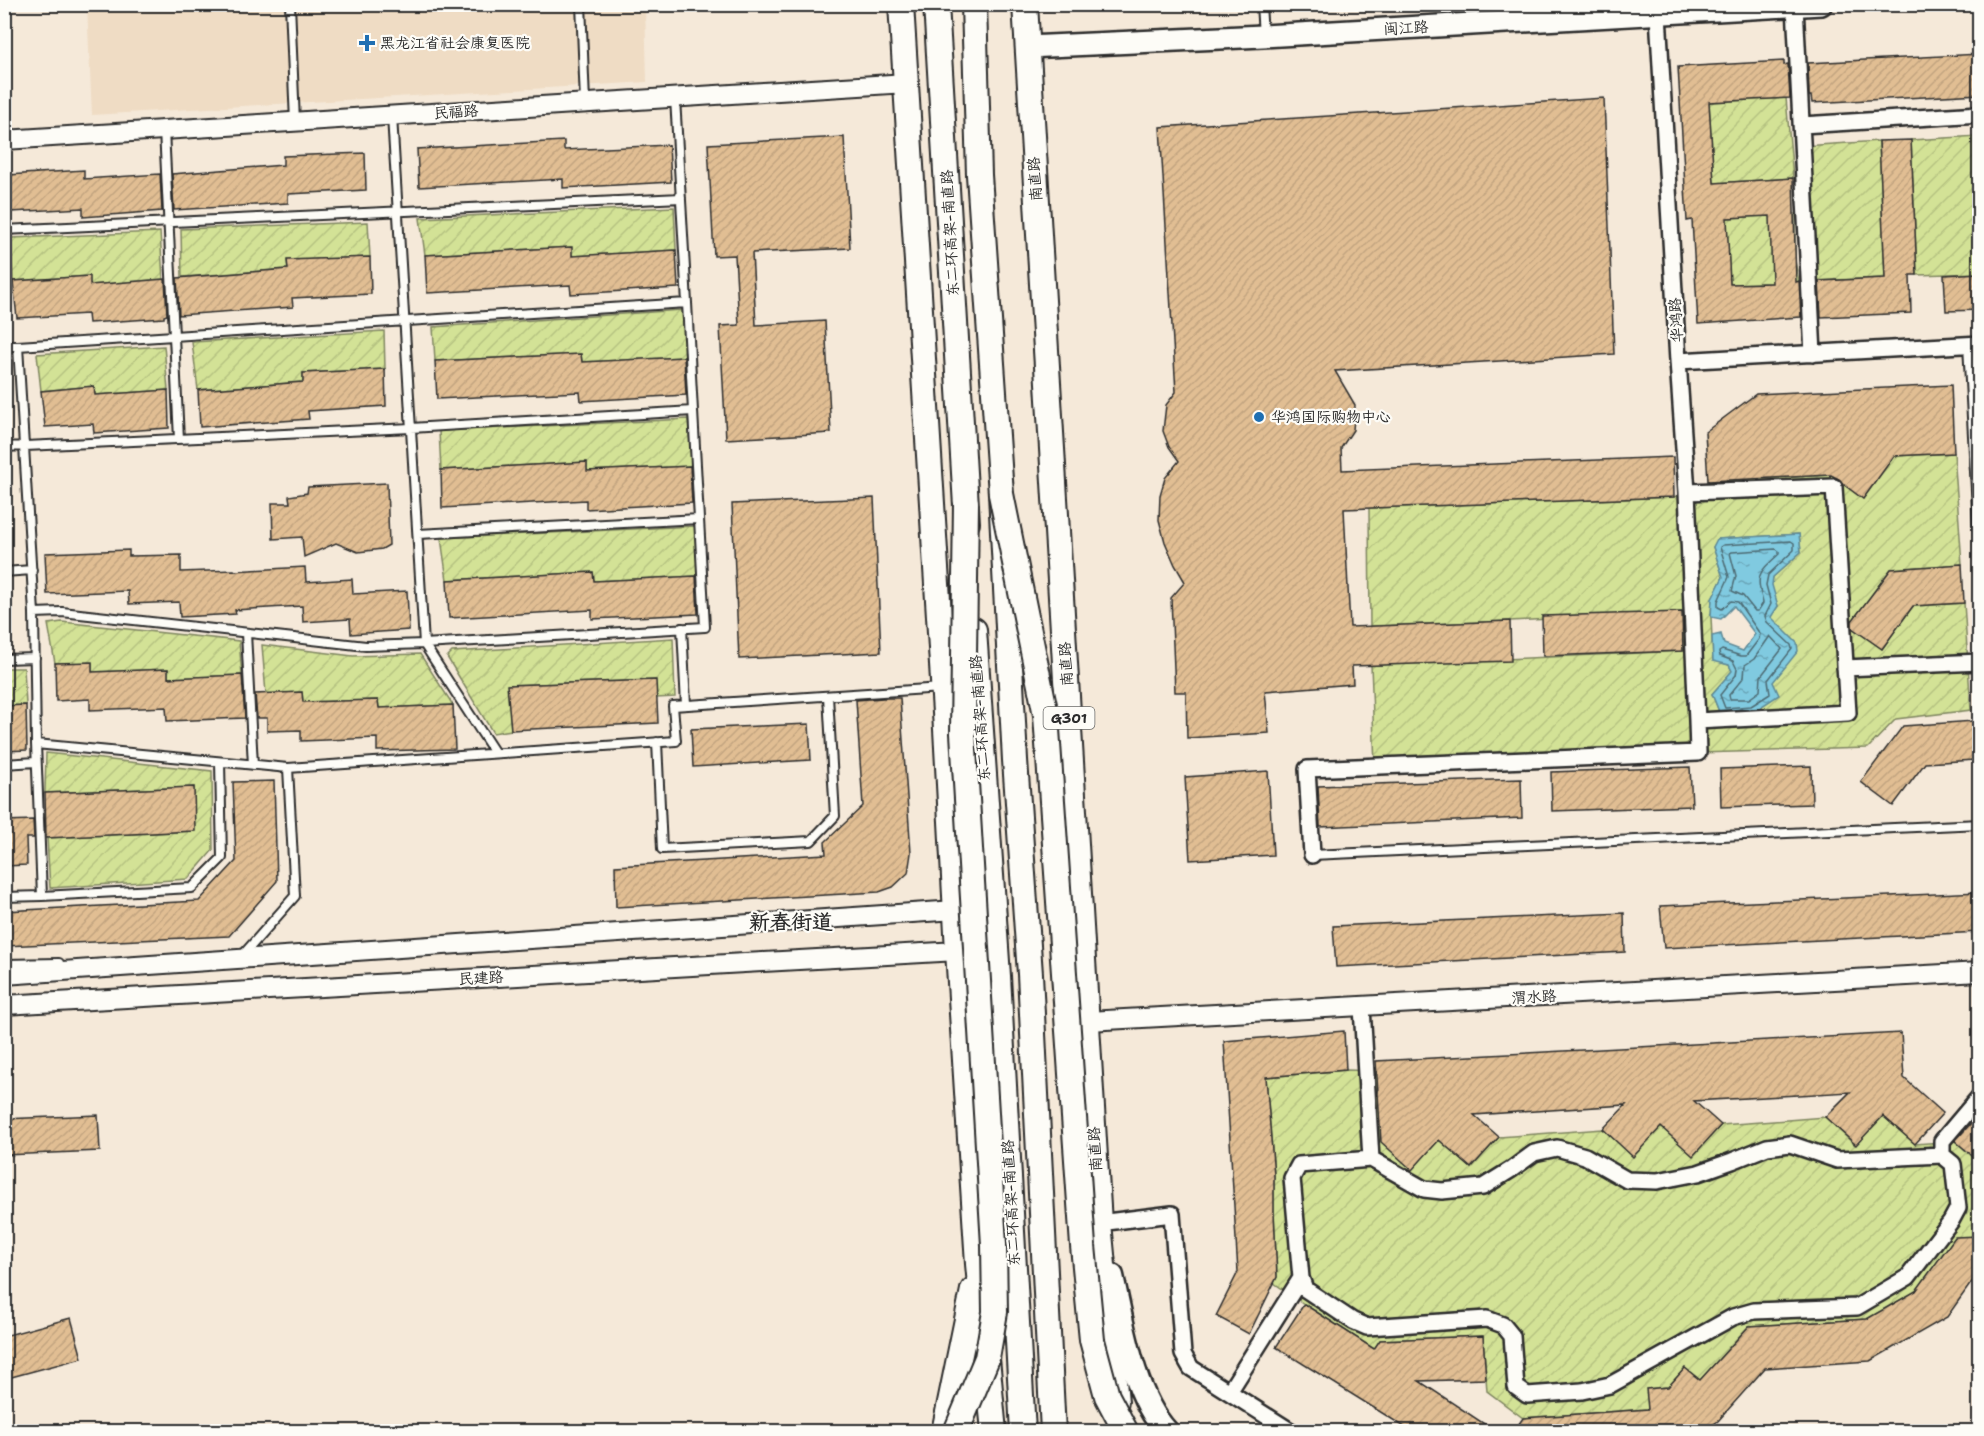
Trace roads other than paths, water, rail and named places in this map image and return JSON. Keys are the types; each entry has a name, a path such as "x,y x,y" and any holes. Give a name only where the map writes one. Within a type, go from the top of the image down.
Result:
{"highway":[{"path":"901,4 978,1264 994,1431"},
{"name":"东二环高架-南直路","path":"936,4 966,503 998,976 1023,1431"},
{"name":"东二环高架-南直路","path":"974,4 979,175 1030,974 1053,1431"},
{"name":"南直路","path":"1024,4 1099,1223 1118,1431"},
{"path":"1001,494 1046,715 1083,1246 1092,1340 1107,1396 1126,1431"},
{"path":"956,1431 987,1358 995,1312 994,1245 963,733 966,503"},
{"path":"944,1431 978,1264"},
{"path":"936,1431 951,1395"}],"main road":[{"name":"闽江路","path":"1026,40 1262,21 1597,4"},
{"name":"闽江路","path":"1262,21 1821,4"},
{"path":"1099,1223 1130,1352 1145,1398 1157,1421 1167,1431"}],"street":[{"path":"1795,6 1813,354"},
{"name":"华鸿路","path":"1646,11 1678,361 1974,345"},
{"name":"民福路","path":"4,140 907,83"},
{"path":"1802,125 1980,114"},
{"path":"1312,855 1307,770 1698,753 1687,492 1678,361"},
{"path":"1687,492 1834,487 1848,713 1697,721"},
{"path":"1845,668 1980,662"},
{"path":"4,975 956,910"},
{"name":"民建路","path":"4,1005 958,951"},
{"name":"渭水路","path":"1088,1021 1980,972"},
{"path":"1362,1007 1371,1159"},
{"path":"1942,1155 1942,1141 1980,1096"},
{"path":"1790,1144 1837,1160 1942,1155 1953,1164 1958,1208 1951,1221 1908,1277 1857,1307 1754,1311 1733,1317 1610,1385 1582,1392 1527,1395 1516,1387 1512,1336 1503,1326 1487,1319 1367,1326 1353,1321 1305,1288 1301,1278 1293,1178 1299,1165 1371,1159 1424,1189 1442,1191 1483,1186 1534,1153 1557,1148 1585,1156 1627,1180 1657,1181 1698,1173 1767,1147 1790,1144"},
{"path":"1099,1223 1172,1214 1183,1354 1191,1368 1292,1431"},
{"path":"1228,1392 1301,1278"}],"lane":[{"path":"290,4 295,122"},
{"path":"581,4 585,103"},
{"path":"34,613 62,612 366,646 705,627 675,98"},
{"path":"392,116 424,644 495,753"},
{"path":"164,130 179,439"},
{"path":"4,230 681,198"},
{"path":"4,346 687,303"},
{"path":"1974,345 1980,563"},
{"path":"18,346 34,613 36,762 42,896"},
{"path":"4,447 411,428 693,411"},
{"path":"418,534 699,519"},
{"path":"4,572 32,570"},
{"path":"682,628 686,705"},
{"path":"246,633 254,765"},
{"path":"4,659 35,658"},
{"path":"36,744 288,768 676,741 673,705 943,688"},
{"path":"657,742 662,849 811,841 835,816 828,696"},
{"path":"4,764 36,762"},
{"path":"4,897 192,888 222,858 220,762"},
{"path":"4,964 242,957 295,896 288,768"},
{"path":"1312,855 1980,824"}],"water":[{"path":"1799,534 1801,552 1773,577 1772,585 1778,606 1771,617 1797,643 1798,651 1773,682 1779,695 1753,712 1720,714 1712,694 1732,671 1729,665 1713,661 1712,636 1721,634 1724,644 1743,651 1755,634 1734,606 1721,619 1711,617 1712,599 1723,577 1713,547 1717,539"}],"place":[{"name":"黑龙江省社会康复医院","path":"367,43"},
{"name":"华鸿国际购物中心","path":"1259,417"}],"district":[{"name":"新春街道","path":"791,922"}]}
